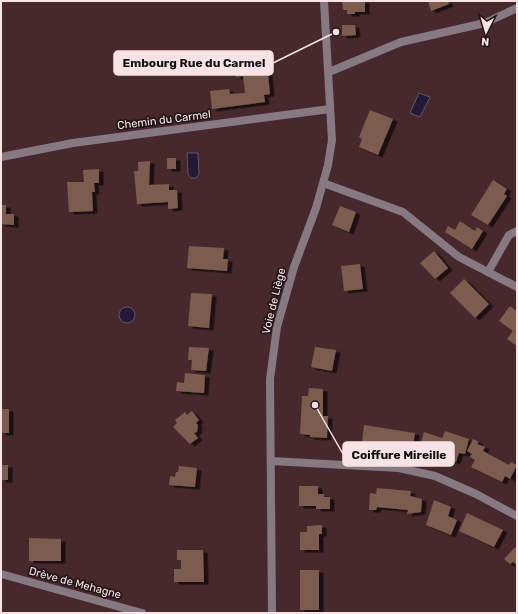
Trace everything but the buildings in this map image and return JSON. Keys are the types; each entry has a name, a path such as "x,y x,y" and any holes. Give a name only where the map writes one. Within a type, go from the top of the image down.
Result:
{"street":[{"name":"Voie de Liège","path":"272,613 270,378 277,327 294,267 323,183 332,140 324,1"},
{"path":"329,72 401,42 485,23 517,8"},
{"name":"Chemin du Carmel","path":"1,157 73,143 330,109"},
{"path":"323,183 403,212 459,257 517,287"},
{"path":"488,272 509,235 517,231"},
{"path":"271,461 398,468 441,479 476,494 517,516"},
{"name":"Drève de Mehagne","path":"1,574 142,613"}],"shaded area":[{"path":"419,93 430,97 420,117 410,113"},
{"path":"187,153 198,153 199,174 196,178 191,178 188,174"},
{"path":"124,307 130,307 135,312 133,321 130,323 124,323 119,318 119,312"}],"place":[{"name":"Embourg Rue du Carmel","path":"336,32"},
{"name":"Coiffure Mireille","path":"315,405"}]}
